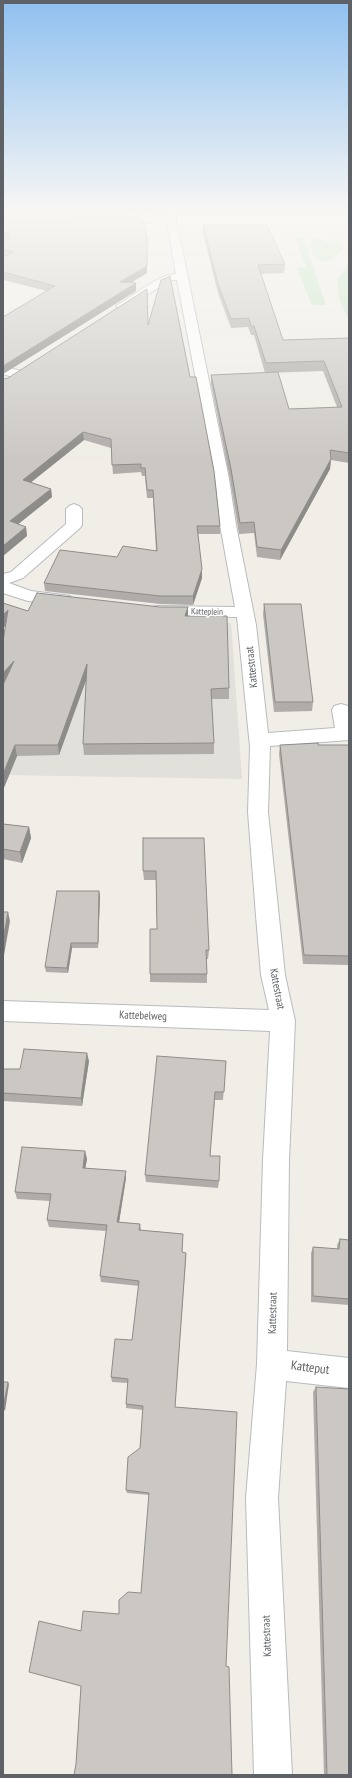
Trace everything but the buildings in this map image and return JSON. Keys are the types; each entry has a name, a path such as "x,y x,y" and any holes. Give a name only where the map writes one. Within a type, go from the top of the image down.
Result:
{"street":[{"path":"110,314 140,295"},
{"name":"Kattestraat","path":"186,295 221,471 228,526 245,612 260,740 259,819 273,975 283,1021 276,1160 272,1364 262,1498 273,1775"},
{"path":"3,382 27,366"},
{"path":"3,370 16,374"},
{"path":"3,580 17,575 74,525 74,509"},
{"path":"3,587 28,596 82,602"},
{"name":"Katteplein","path":"144,609 160,611 245,612"},
{"path":"260,740 346,734 341,710"},
{"name":"Kattebelweg","path":"3,1011 283,1021"},
{"name":"Katteput","path":"272,1364 349,1373"}],"shaded area":[{"path":"156,623 231,623 242,779 3,775 3,663"}],"green space":[{"path":"308,295 323,295 326,305 312,305"},
{"path":"339,295 349,295 349,320"}]}
